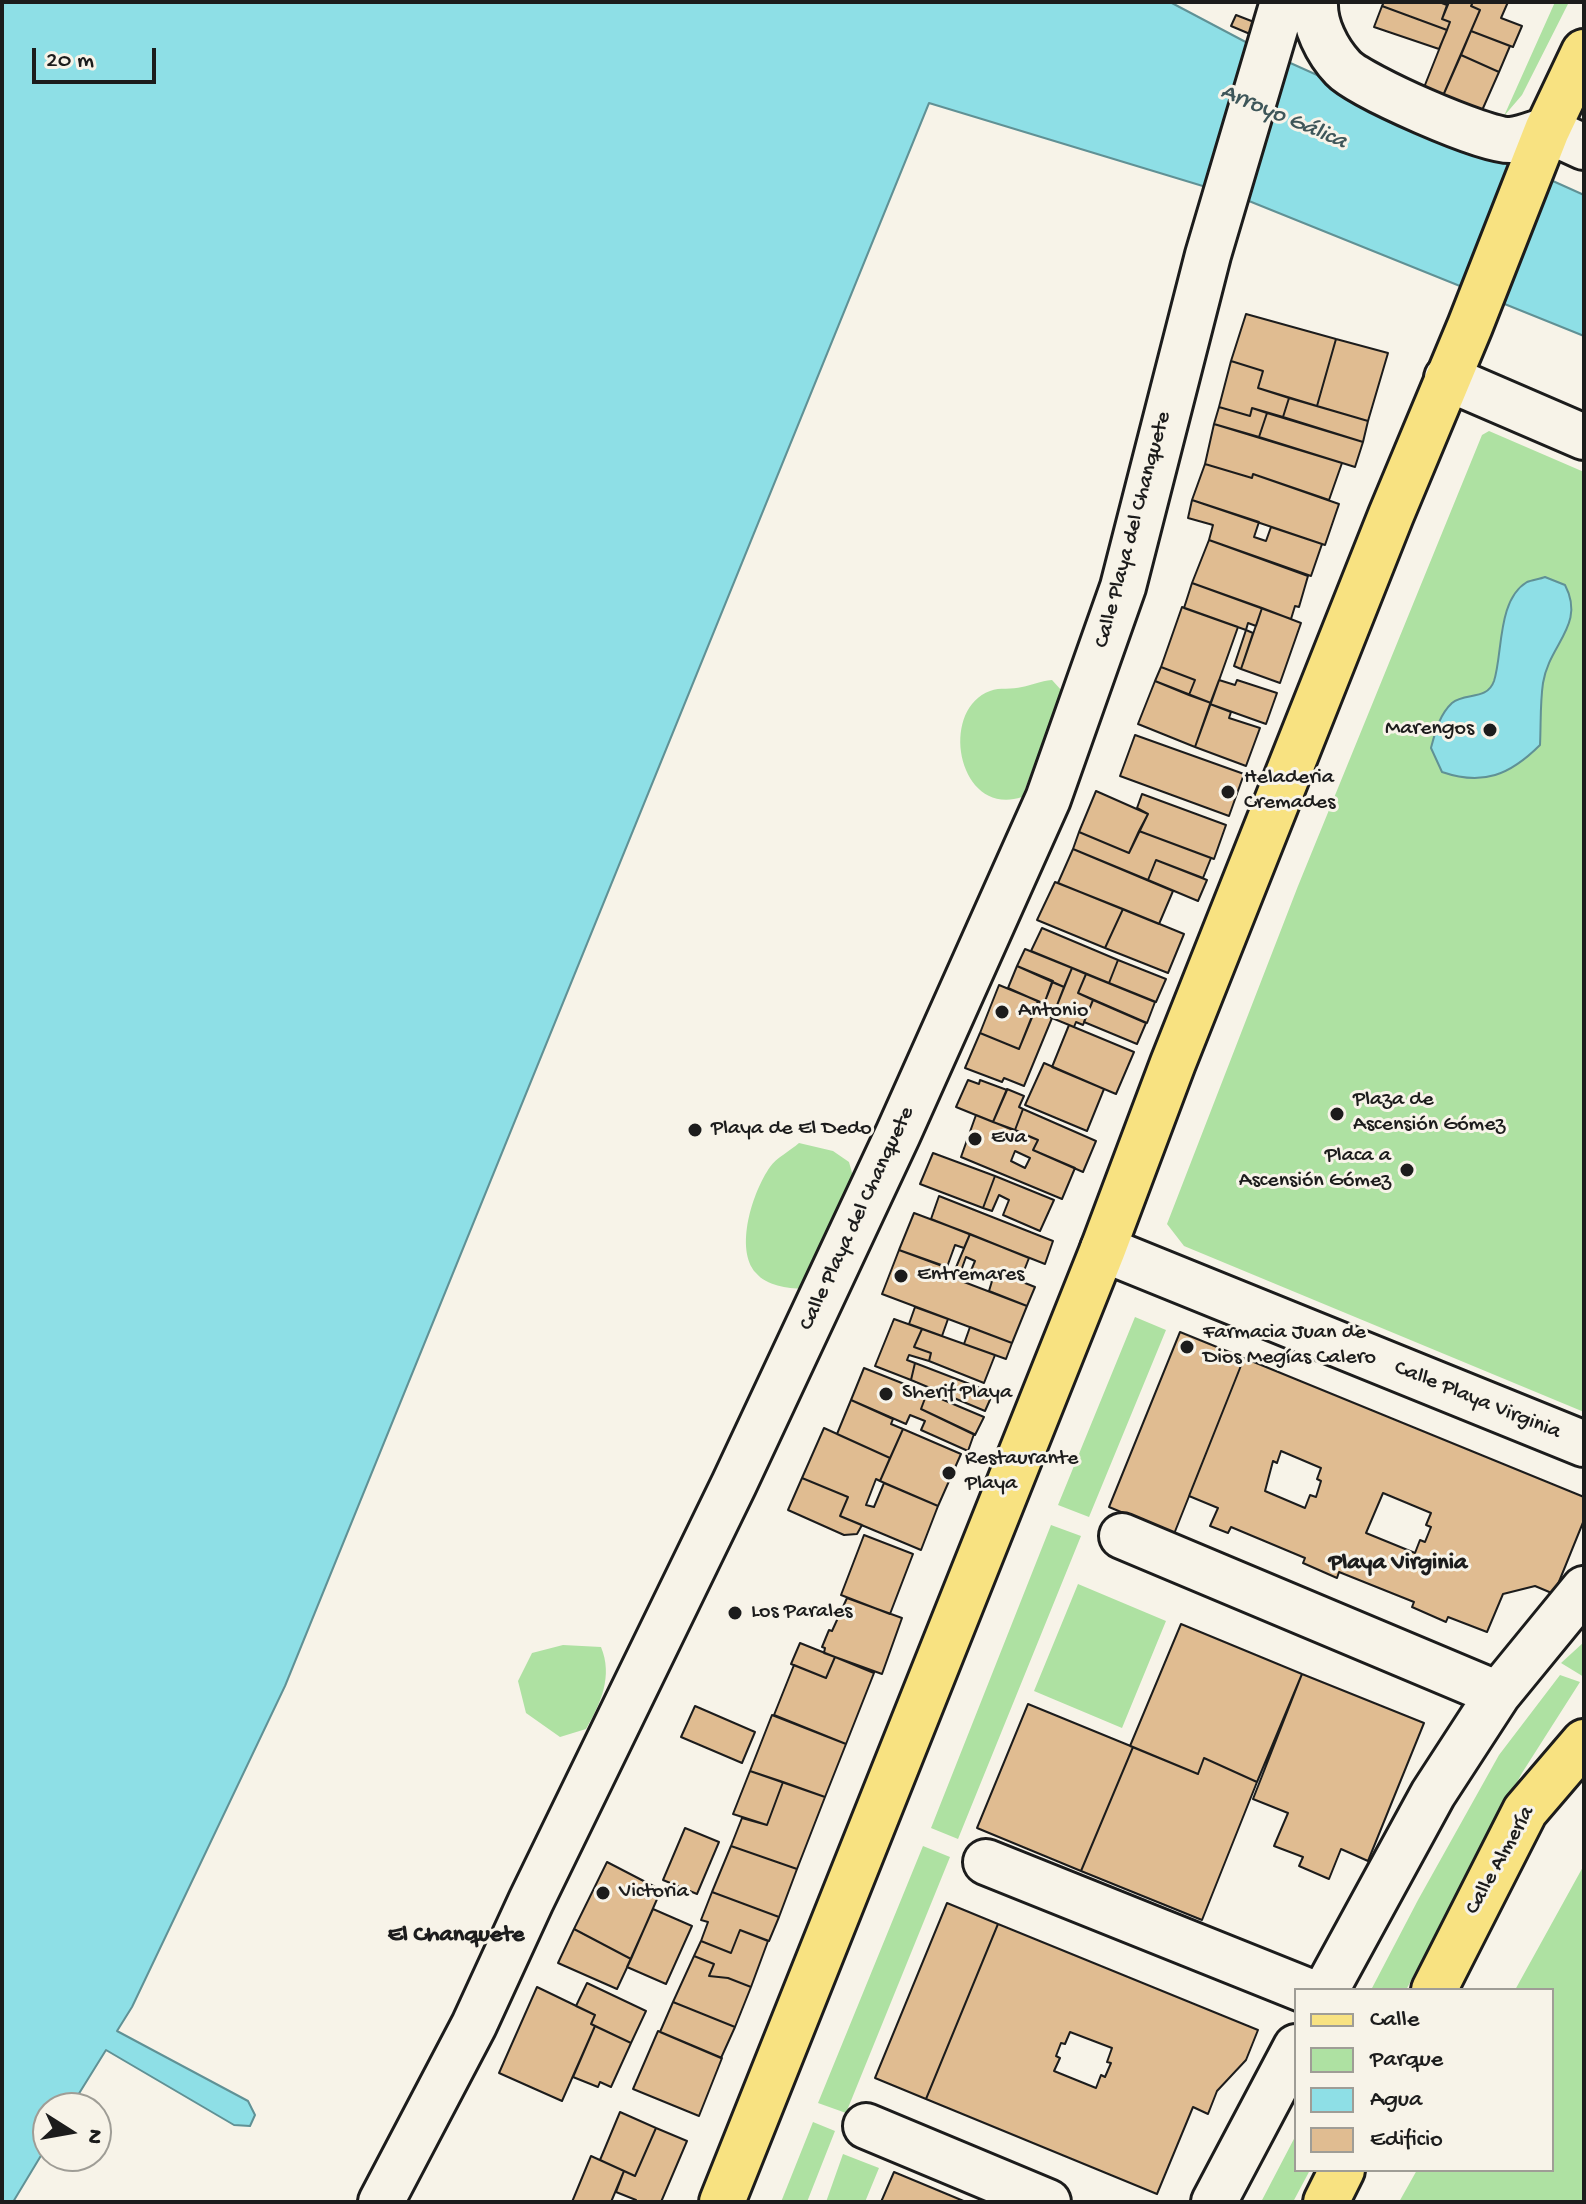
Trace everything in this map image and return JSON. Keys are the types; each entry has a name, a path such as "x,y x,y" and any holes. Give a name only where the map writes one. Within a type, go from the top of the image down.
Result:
{"main road":[{"path":"722,2202 1447,378 1565,138 1584,52"},
{"name":"Calle Almería","path":"1435,1988 1525,1811 1584,1742"},
{"path":"1326,2202 1341,2172"}],"street":[{"name":"Calle Playa del Chanquete","path":"381,2202 474,2025 722,1509 898,1134 1048,799 1123,587 1181,354 1283,2"},
{"path":"1315,2 1314,15 1324,40 1345,70 1367,83 1483,136 1511,140 1565,138"},
{"path":"1447,378 1584,437"},
{"name":"Calle Playa Virginia","path":"1103,1249 1584,1444"},
{"path":"1122,1536 1498,1694"},
{"path":"1327,1988 1433,1794 1498,1694 1584,1589"},
{"path":"986,1862 1300,1988"},
{"path":"1214,2202 1294,2051"},
{"path":"866,2126 1048,2202"}],"green space":[{"path":"1555,2 1569,2 1522,95 1504,116"},
{"path":"1489,431 1584,472 1584,1412 1184,1246 1167,1224 1298,886 1482,435"},
{"path":"1052,680 1062,691 1022,797 1000,799 983,792 970,778 962,759 960,738 964,719 974,702 990,691"},
{"path":"799,1143 833,1151 849,1162 854,1180 803,1289 778,1286 756,1273 750,1263 746,1235 752,1205 764,1177 776,1161"},
{"path":"1135,1317 1166,1330 1089,1517 1058,1505"},
{"path":"1051,1525 1081,1536 958,1839 931,1828"},
{"path":"1078,1584 1166,1621 1122,1728 1034,1691"},
{"path":"1584,1642 1584,1677 1561,1663"},
{"path":"563,1645 601,1647 606,1668 601,1699 586,1729 560,1737 526,1713 518,1681 532,1653"},
{"path":"1560,1675 1580,1682 1522,1773 1407,1988 1372,1988 1418,1900 1499,1755"},
{"path":"923,1846 950,1857 846,2113 818,2103"},
{"path":"1584,1865 1584,2202 1399,2202 1416,2172 1554,2172 1554,1988 1516,1988"},
{"path":"813,2122 835,2131 807,2202 781,2202"},
{"path":"1294,2139 1294,2172 1309,2172 1293,2202 1261,2202"},
{"path":"843,2154 879,2168 865,2202 826,2202"}],"water":[{"name":"Arroyo Gálica","path":"2,2 1170,2 1257,48 1584,195 1584,336 1239,197 929,103 285,1686 132,2007 117,2031 248,2101 255,2115 250,2126 234,2125 106,2050 80,2092 32,2092 32,2171 13,2202 2,2202"},
{"path":"1545,577 1565,585 1571,612 1543,683 1540,745 1518,764 1495,775 1470,778 1442,772 1431,748 1441,719 1452,703 1481,694 1491,687 1510,601 1527,582"}],"building":[{"path":"1384,2 1439,2 1447,5 1442,19 1450,22 1447,30 1382,6"},
{"path":"1449,2 1473,2 1471,6 1480,10 1442,98 1423,90 1450,22 1442,19"},
{"path":"1473,2 1508,2 1501,18 1522,26 1513,47 1471,31 1480,10 1471,6"},
{"path":"1382,6 1447,30 1439,49 1374,27"},
{"path":"1236,15 1254,22 1250,34 1231,26"},
{"path":"1471,31 1510,46 1499,72 1461,55"},
{"path":"1461,55 1499,72 1480,115 1442,98"},
{"path":"1246,314 1336,339 1317,406 1258,388 1263,371 1231,361"},
{"path":"1336,339 1388,353 1368,421 1317,406"},
{"path":"1231,361 1263,371 1258,388 1289,398 1283,417 1252,408 1250,416 1219,407"},
{"path":"1289,398 1368,421 1363,442 1283,417"},
{"path":"1219,407 1250,416 1252,408 1267,413 1259,437 1214,424"},
{"path":"1267,413 1363,442 1355,467 1259,437"},
{"path":"1214,424 1342,463 1329,500 1253,474 1252,478 1205,464"},
{"path":"1205,464 1252,478 1253,474 1339,504 1325,545 1192,500"},
{"path":"1192,500 1259,522 1254,537 1266,541 1271,527 1322,544 1311,576 1209,540 1213,525 1188,518"},
{"path":"1209,540 1308,576 1299,607 1295,606 1291,619 1192,583"},
{"path":"1192,583 1262,608 1256,626 1248,623 1246,630 1184,608"},
{"path":"1182,607 1238,627 1211,703 1189,695 1195,680 1161,667"},
{"path":"1262,608 1301,623 1280,683 1241,669"},
{"path":"1246,630 1253,633 1241,669 1234,666"},
{"path":"1161,667 1195,680 1189,695 1155,681"},
{"path":"1219,680 1235,685 1237,680 1277,693 1266,724 1210,704"},
{"path":"1155,681 1211,703 1195,747 1138,724"},
{"path":"1210,704 1231,712 1229,718 1260,728 1246,766 1195,747"},
{"path":"1135,735 1244,774 1229,816 1120,776"},
{"path":"1096,791 1148,814 1129,853 1079,832"},
{"path":"1142,794 1226,825 1214,859 1139,831 1148,814 1137,808"},
{"path":"1139,831 1211,858 1203,878 1156,860 1148,880 1073,849 1079,832 1129,853"},
{"path":"1073,849 1173,891 1159,924 1058,883"},
{"path":"1156,860 1207,880 1198,901 1148,880"},
{"path":"1055,882 1123,909 1105,948 1037,920"},
{"path":"1123,909 1184,934 1168,973 1105,948"},
{"path":"1042,928 1118,960 1109,983 1031,951"},
{"path":"1025,949 1072,968 1064,987 1017,966"},
{"path":"1118,960 1166,979 1156,1002 1109,983"},
{"path":"1017,966 1053,981 1044,1004 1008,988"},
{"path":"1072,968 1086,974 1078,993 1093,1000 1083,1025 1076,1022 1074,1027 1052,1018"},
{"path":"1086,974 1155,1002 1147,1023 1078,993"},
{"path":"1052,982 1064,987 1052,1018 1035,1010 1038,1001 1044,1004"},
{"path":"999,985 1038,1001 1019,1049 980,1033"},
{"path":"1093,1000 1146,1023 1137,1044 1084,1022"},
{"path":"1035,1010 1052,1018 1024,1086 1004,1078 1002,1082 965,1068 980,1033 1019,1049"},
{"path":"1069,1025 1134,1052 1116,1094 1052,1067"},
{"path":"1044,1063 1104,1089 1087,1131 1025,1105"},
{"path":"968,1080 979,1084 980,1080 1007,1090 993,1122 956,1107"},
{"path":"1007,1089 1024,1096 1015,1130 993,1122"},
{"path":"1023,1109 1096,1141 1083,1172 1033,1150 1038,1140 1015,1130"},
{"path":"976,1115 1038,1140 1033,1150 1075,1168 1062,1199 961,1157","holes":["1015,1151 1030,1158 1025,1168 1011,1161"]},
{"path":"933,1153 995,1176 983,1208 920,1184"},
{"path":"995,1176 1054,1200 1040,1231 1003,1215 1009,1200 999,1195 992,1211 983,1208"},
{"path":"939,1196 1053,1241 1045,1264 931,1219"},
{"path":"914,1213 970,1234 964,1248 955,1245 947,1267 899,1250"},
{"path":"970,1234 1029,1258 1020,1281 1035,1287 1027,1306 989,1291 992,1281 970,1273 975,1261 966,1257 958,1279 952,1277"},
{"path":"899,1250 945,1267 943,1274 1027,1306 1012,1343 882,1294"},
{"path":"915,1307 948,1319 942,1336 909,1324"},
{"path":"894,1319 922,1329 914,1347 931,1353 929,1361 909,1355 907,1360 915,1363 911,1380 875,1366"},
{"path":"970,1327 1012,1343 1006,1359 964,1344"},
{"path":"922,1329 995,1355 984,1383 929,1361 931,1353 914,1347"},
{"path":"1180,1332 1244,1358 1174,1534 1109,1507"},
{"path":"1244,1358 1584,1497 1584,1520 1554,1594 1535,1586 1503,1594 1487,1632 1448,1617 1446,1622 1412,1607 1414,1602 1339,1572 1337,1578 1303,1563 1305,1558 1231,1527 1228,1533 1210,1526 1218,1508 1189,1496","holes":["1281,1451 1321,1468 1316,1497 1310,1495 1305,1508 1265,1491 1273,1461 1277,1463","1383,1493 1431,1513 1426,1525 1431,1527 1425,1542 1420,1540 1415,1553 1366,1533"]},
{"path":"915,1363 993,1393 985,1411 911,1380"},
{"path":"864,1368 927,1393 921,1409 974,1434 968,1451 921,1430 925,1421 910,1415 906,1424 851,1400"},
{"path":"927,1393 984,1417 975,1435 921,1409"},
{"path":"851,1400 893,1419 891,1424 903,1429 890,1458 837,1434"},
{"path":"824,1428 890,1458 880,1481 876,1479 866,1505 874,1507 884,1483 938,1506 921,1550 840,1516 848,1497 802,1478"},
{"path":"903,1429 961,1454 938,1506 880,1481"},
{"path":"802,1478 848,1497 840,1516 862,1525 857,1534 844,1535 788,1510"},
{"path":"864,1535 913,1554 890,1614 841,1595"},
{"path":"847,1598 902,1618 882,1674 824,1653 825,1648 822,1647 829,1630 832,1631"},
{"path":"1181,1624 1302,1674 1257,1782 1204,1758 1198,1774 1130,1746"},
{"path":"800,1643 835,1657 826,1678 791,1664"},
{"path":"835,1657 874,1673 846,1744 774,1715 794,1665 826,1678"},
{"path":"1302,1674 1424,1723 1368,1861 1341,1849 1329,1879 1299,1866 1303,1857 1274,1846 1288,1813 1253,1799"},
{"path":"1028,1704 1133,1747 1081,1871 977,1828"},
{"path":"695,1706 755,1732 742,1763 681,1737"},
{"path":"772,1715 846,1744 825,1797 750,1771"},
{"path":"1133,1747 1198,1774 1204,1758 1257,1782 1202,1920 1081,1871"},
{"path":"750,1771 783,1782 767,1825 733,1814"},
{"path":"783,1782 825,1797 797,1869 731,1846 742,1818 767,1825"},
{"path":"685,1828 719,1842 697,1894 663,1880"},
{"path":"731,1846 797,1869 779,1917 712,1892"},
{"path":"607,1862 661,1890 631,1959 574,1929"},
{"path":"712,1892 779,1917 769,1941 740,1930 731,1953 701,1941 708,1922 701,1920"},
{"path":"947,1903 998,1924 926,2099 875,2078"},
{"path":"653,1909 692,1926 666,1984 627,1967"},
{"path":"998,1924 1258,2030 1246,2060 1217,2091 1208,2114 1193,2107 1157,2194 926,2099","holes":["1070,2032 1112,2048 1107,2062 1111,2063 1105,2077 1101,2075 1096,2088 1054,2071 1060,2058 1056,2056 1061,2043 1065,2044"]},
{"path":"574,1929 631,1959 617,1989 558,1963"},
{"path":"740,1930 768,1941 751,1987 728,1978 709,1976 714,1964 694,1956 701,1941 731,1953"},
{"path":"694,1956 714,1964 709,1976 728,1978 751,1987 735,2027 673,2002"},
{"path":"587,1983 646,2011 631,2043 591,2024 595,2015 576,2006"},
{"path":"537,1987 595,2015 591,2024 595,2026 562,2101 499,2073"},
{"path":"673,2002 735,2027 721,2058 660,2032"},
{"path":"595,2026 631,2043 611,2087 600,2082 598,2087 573,2077"},
{"path":"658,2031 722,2058 699,2116 633,2089"},
{"path":"620,2112 656,2128 635,2176 600,2160"},
{"path":"656,2128 687,2141 661,2202 636,2202 616,2192 624,2171 635,2176"},
{"path":"591,2156 624,2171 611,2202 572,2202"},
{"path":"894,2172 966,2202 881,2202"}],"place":[{"name":"Marengos","path":"1490,730"},
{"name":"Heladeria Cremades","path":"1228,792"},
{"name":"Antonio","path":"1002,1012"},
{"name":"Plaza de Ascensión Gómez","path":"1337,1114"},
{"name":"Playa de El Dedo","path":"695,1130"},
{"name":"Eva","path":"975,1139"},
{"name":"Placa a Ascensión Gómez","path":"1407,1170"},
{"name":"Entremares","path":"901,1276"},
{"name":"Farmacia Juan de Dios Megías Calero","path":"1187,1347"},
{"name":"Sherif Playa","path":"886,1394"},
{"name":"Restaurante Playa","path":"949,1473"},
{"name":"Los Parales","path":"735,1613"},
{"name":"Victoria","path":"603,1893"}],"district":[{"name":"Playa Virginia","path":"1398,1564"},
{"name":"El Chanquete","path":"456,1936"}]}
